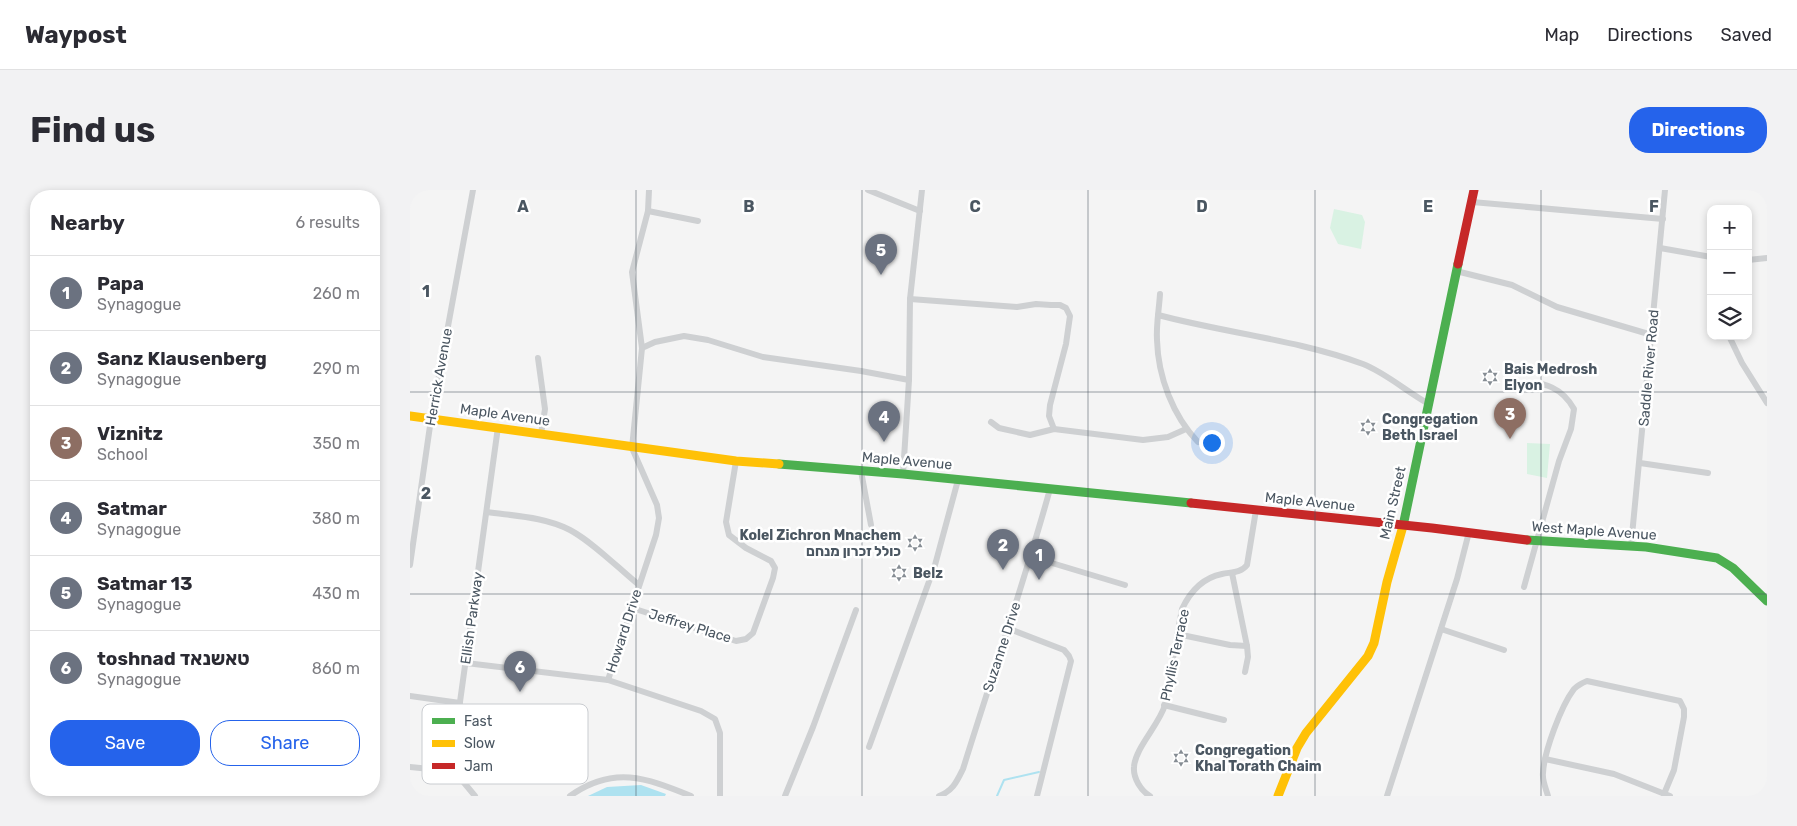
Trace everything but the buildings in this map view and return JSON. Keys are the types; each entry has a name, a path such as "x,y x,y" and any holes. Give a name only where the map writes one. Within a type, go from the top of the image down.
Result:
{"street":[{"name":"Herrick Avenue","path":"410,563 431,419 473,190"},
{"path":"632,448 642,348 632,272 648,211 649,190"},
{"path":"868,190 920,211"},
{"path":"903,474 909,380 910,299 922,190"},
{"name":"Main Street","path":"1278,796 1306,733 1357,671 1368,656 1374,643 1429,404 1474,190"},
{"name":"Saddle River Road","path":"1631,546 1665,190"},
{"path":"1472,202 1663,219"},
{"path":"648,211 698,221"},
{"path":"1660,248 1707,256"},
{"path":"1752,260 1767,258"},
{"path":"1456,271 1512,285 1556,308 1652,334"},
{"path":"1160,294 1157,341 1160,365 1171,400 1186,429 1198,442"},
{"path":"910,299 1018,307 1051,304 1066,308 1070,316 1066,344 1050,404 1049,416 1054,430"},
{"path":"1158,315 1187,323 1310,348 1365,365 1429,404"},
{"path":"642,348 655,342 684,336 708,340 763,357 909,380"},
{"path":"1732,340 1742,363 1767,402"},
{"path":"538,358 545,408 541,434"},
{"path":"1523,385 1540,383 1558,390 1564,394 1574,409 1571,429 1536,541 1524,587"},
{"name":"Maple Avenue","path":"410,416 498,427 632,448 736,460 903,474 1402,525"},
{"path":"990,422 999,428 1030,434 1054,430 1143,440 1168,438 1186,429"},
{"name":"Ellish Parkway","path":"460,703 498,427"},
{"name":"Howard Drive","path":"466,663 608,680 656,535 659,518 656,505 632,448"},
{"name":"Jeffrey Place","path":"632,608 736,641 746,639 753,633 775,568 771,561 746,548 729,536 726,522 736,460"},
{"path":"1640,463 1708,473"},
{"path":"861,471 871,525"},
{"path":"869,747 936,565 958,480"},
{"name":"Suzanne Drive","path":"939,796 956,785 963,769 1007,628 1032,557 1050,489"},
{"name":"Phyllis Terrace","path":"1150,796 1143,791 1138,782 1134,774 1134,766 1164,706 1182,609 1195,588 1209,578 1244,569 1249,561 1256,510"},
{"path":"487,512 540,520 568,529 580,536 639,586"},
{"name":"West Maple Avenue","path":"1402,525 1536,541 1631,546 1717,558 1733,568 1767,602"},
{"path":"1387,796 1442,629 1469,532"},
{"path":"1032,557 1125,585"},
{"path":"1232,572 1247,646 1248,657 1245,672"},
{"path":"785,796 814,727 856,610"},
{"path":"1007,628 1064,650 1069,656 1070,661 1037,796"},
{"path":"1442,629 1504,650"},
{"path":"1177,634 1230,645 1247,646"},
{"path":"608,680 702,711 715,720 720,733 720,796"},
{"path":"1545,759 1614,774 1667,795 1674,770 1684,709 1680,701 1673,698 1587,681 1578,685 1557,722 1548,745 1545,759 1542,775 1548,796"},
{"path":"410,696 460,703"},
{"path":"1164,706 1224,720"},
{"path":"570,796 589,784 607,778 625,777 644,779 674,793 691,796"},
{"path":"465,784 475,796"}],"green space":[{"path":"1334,209 1362,215 1365,222 1361,249 1338,244 1330,228"},
{"path":"1527,443 1550,444 1547,478 1527,474"}],"water":[{"path":"641,785 666,794 665,796 588,796 607,787"}],"waterway":[{"path":"997,796 1004,780 1039,772"}],"traffic: fast":[{"path":"1403,526 1458,264"},
{"path":"779,464 903,474 1191,503"},
{"path":"1527,540 1646,547 1717,558 1733,568 1767,601"}],"traffic: slow":[{"path":"410,416 736,461 779,464"},
{"path":"1278,796 1297,748 1306,733 1368,656 1374,643 1387,582 1403,526"}],"traffic: jam":[{"path":"1458,264 1474,190"},
{"path":"1191,503 1432,528 1527,540"}],"place":[{"name":"Satmar 13","path":"881,275"},
{"name":"Bais Medrosh Elyon","path":"1490,377"},
{"name":"Congregation Beth Israel","path":"1368,427"},
{"name":"Viznitz","path":"1510,439"},
{"name":"Satmar","path":"884,442"},
{"name":"Kolel Zichron Mnachem כולל זכרון מנחם","path":"915,543"},
{"name":"Sanz Klausenberg","path":"1003,570"},
{"name":"Belz","path":"899,573"},
{"name":"Papa","path":"1039,580"},
{"name":"toshnad טאשנאד","path":"520,692"},
{"name":"Congregation Khal Torath Chaim","path":"1181,758"}]}
